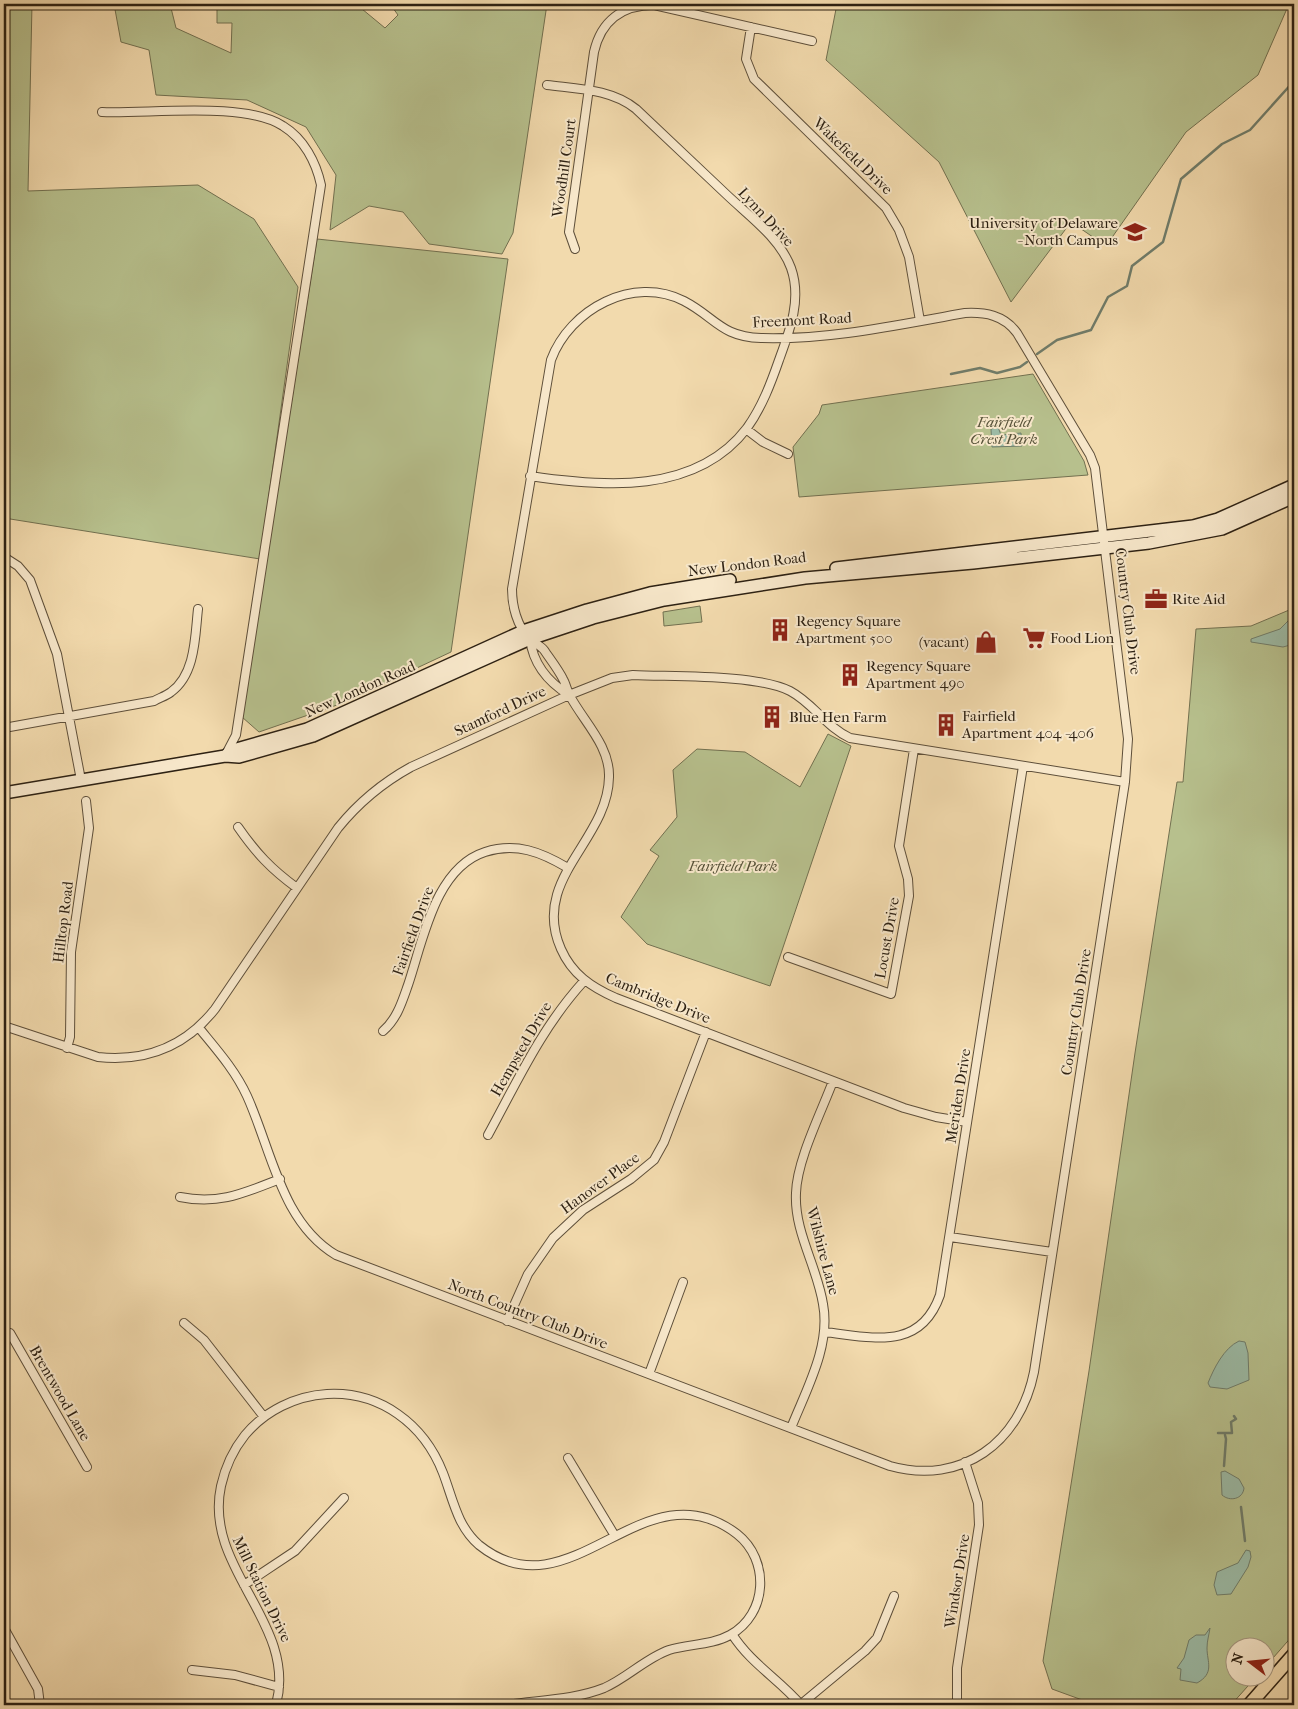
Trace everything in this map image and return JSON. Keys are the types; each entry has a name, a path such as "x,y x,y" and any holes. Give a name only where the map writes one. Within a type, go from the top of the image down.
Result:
{"main road":[{"name":"New London Road","path":"4,793 225,756 239,758 313,736 527,635 664,600 723,589 805,578 936,567 1105,542 1193,526 1218,518 1294,485"},
{"name":"New London Road","path":"1105,542 1149,543 1222,528 1294,497"},
{"path":"1249,1705 1294,1654"}],"street":[{"name":"Woodhill Court","path":"575,249 569,232 589,90 599,35 608,21 623,12 638,7 654,5 812,41"},
{"name":"Wakefield Drive","path":"751,27 746,59 754,79 869,189 894,219 909,257 920,321"},
{"name":"Lynn Drive","path":"530,476 608,485 671,477 712,459 730,446 746,429 764,398 787,338 794,313 794,281 787,259 774,240 636,109 615,95 547,85"},
{"path":"102,112 198,111 256,116 283,125 305,146 317,168 321,185 236,735 225,756"},
{"name":"Freemont Road","path":"527,635 514,606 512,589 548,372 556,349 572,324 598,305 624,296 645,292 685,301 718,326 736,334 759,338 787,338 854,332 964,314 985,313 1001,318 1015,330 1093,461 1098,484 1105,542"},
{"path":"746,429 763,442 788,454"},
{"name":"Country Club Drive","path":"965,1462 985,1453 999,1442 1018,1416 1026,1401 1034,1372 1125,782 1128,753 1127,719 1105,542"},
{"path":"4,557 18,566 30,580 57,654 81,780"},
{"path":"4,728 154,701 172,692 192,661 198,609"},
{"name":"Cambridge Drive","path":"527,635 532,653 553,685 569,694"},
{"name":"Cambridge Drive","path":"527,635 542,648 563,678 569,694 602,747 609,774 608,792 602,811 568,868 557,892 554,924 564,955 584,981 610,995 917,1112 967,1122"},
{"name":"Stamford Drive","path":"4,1026 98,1057 132,1058 166,1049 199,1028 231,986 348,815 388,780 569,694 622,676 760,682 778,686 798,696 832,728 850,738 1125,782"},
{"name":"Locust Drive","path":"788,957 891,994 909,896 905,862 899,846 914,749"},
{"name":"Meriden Drive","path":"824,1332 888,1338 903,1335 920,1326 932,1312 940,1295 1023,766"},
{"name":"Hilltop Road","path":"67,1048 70,1037 71,952 89,828 86,801"},
{"path":"238,828 267,865 297,888"},
{"name":"Fairfield Drive","path":"383,1031 399,1009 440,892 458,868 482,852 511,847 540,853 568,868"},
{"name":"Hempsted Drive","path":"488,1135 544,1032 560,1008 584,981"},
{"name":"North Country Club Drive","path":"199,1028 225,1060 241,1084 299,1222 312,1237 328,1250 355,1263 901,1469 934,1471 965,1462"},
{"name":"Hanover Place","path":"507,1321 528,1274 554,1238 584,1210 636,1176 654,1160 664,1142 706,1032"},
{"name":"Wilshire Lane","path":"791,1428 818,1356 824,1332 823,1304 797,1218 796,1192 800,1168 833,1081"},
{"path":"180,1197 198,1200 225,1199 280,1179"},
{"path":"950,1237 1052,1252"},
{"path":"649,1374 683,1282"},
{"path":"184,1323 204,1340 264,1417"},
{"name":"Brentwood Lane","path":"7,1334 87,1467"},
{"name":"Mill Station Drive","path":"276,1705 280,1665 274,1643 222,1538 218,1515 220,1491 225,1470 234,1450 246,1433 264,1417 304,1397 336,1394 368,1398 394,1410 418,1431 430,1447 444,1476 455,1511 466,1530 487,1550 513,1563 538,1565 558,1562 651,1519 680,1514 711,1519 742,1538 757,1560 760,1570 761,1590 750,1617 732,1634 660,1654 601,1689 505,1705"},
{"path":"568,1458 615,1536"},
{"name":"Windsor Drive","path":"957,1705 956,1679 979,1525 978,1503 965,1462"},
{"path":"244,1585 295,1551 344,1498"},
{"path":"732,1634 750,1659 780,1683 801,1705 877,1638 894,1596"},
{"path":"4,1628 38,1689 40,1705"},
{"path":"192,1670 236,1676 279,1687"}],"green space":[{"path":"4,4 32,4 28,191 198,185 254,219 298,287 260,559 4,518"},
{"path":"114,4 170,4 176,28 231,53 232,23 217,23 217,4 356,4 385,28 398,15 390,4 547,4 513,233 502,254 429,244 403,212 369,206 330,230 336,175 306,127 247,100 156,95 149,50 121,42"},
{"path":"837,4 1289,4 1258,75 1186,132 1106,246 1071,222 1011,302 939,162 826,60"},
{"path":"317,239 508,259 451,652 340,704 259,732 242,717"},
{"name":"Fairfield Crest Park","path":"1033,374 1084,461 1088,475 799,497 793,447 819,414 822,405"},
{"path":"700,606 702,622 664,626 663,612"},
{"path":"1294,608 1294,1634 1276,1655 1276,1636 1226,1636 1226,1686 1248,1686 1231,1705 1096,1705 1052,1689 1043,1661 1089,1371 1177,782 1183,782 1196,629 1251,626"},
{"name":"Fairfield Park","path":"828,734 851,746 770,986 647,944 621,917 659,856 650,850 677,817 673,770 697,749 745,752 800,787"}],"shaded area":[{"path":"998,427 1001,435 1021,433 1022,446 992,447 991,429"},
{"path":"1294,619 1294,644 1283,647 1251,642 1251,639 1280,629 1288,621"},
{"path":"1239,1341 1245,1342 1248,1353 1249,1380 1227,1389 1210,1387 1208,1383 1220,1359 1229,1348"},
{"path":"1225,1471 1239,1479 1244,1488 1239,1497 1232,1499 1222,1495 1221,1472"},
{"path":"1246,1550 1250,1551 1251,1557 1248,1567 1231,1594 1217,1595 1214,1585 1217,1572 1238,1563"},
{"path":"1210,1628 1207,1648 1209,1667 1206,1675 1197,1683 1180,1680 1181,1669 1177,1668 1184,1658 1189,1640 1196,1635 1205,1635"}],"waterway":[{"path":"1037,354 1057,340 1091,330 1108,297 1127,286 1132,266 1163,242 1181,179 1222,144 1250,130 1294,81"},
{"path":"951,374 980,368 997,373 1020,367 1027,362"},
{"path":"1218,1433 1232,1433 1231,1422 1236,1419 1234,1416"},
{"path":"1224,1466 1225,1435"},
{"path":"1241,1507 1245,1541"}],"place":[{"name":"University of Delaware - North Campus","path":"1135,232"},
{"name":"Rite Aid","path":"1156,599"},
{"name":"Regency Square Apartment 500","path":"780,630"},
{"name":"Food Lion","path":"1034,638"},
{"name":"(vacant)","path":"986,642"},
{"name":"Regency Square Apartment 490","path":"850,675"},
{"name":"Blue Hen Farm","path":"772,717"},
{"name":"Fairfield Apartment 404 -406","path":"946,725"}]}
